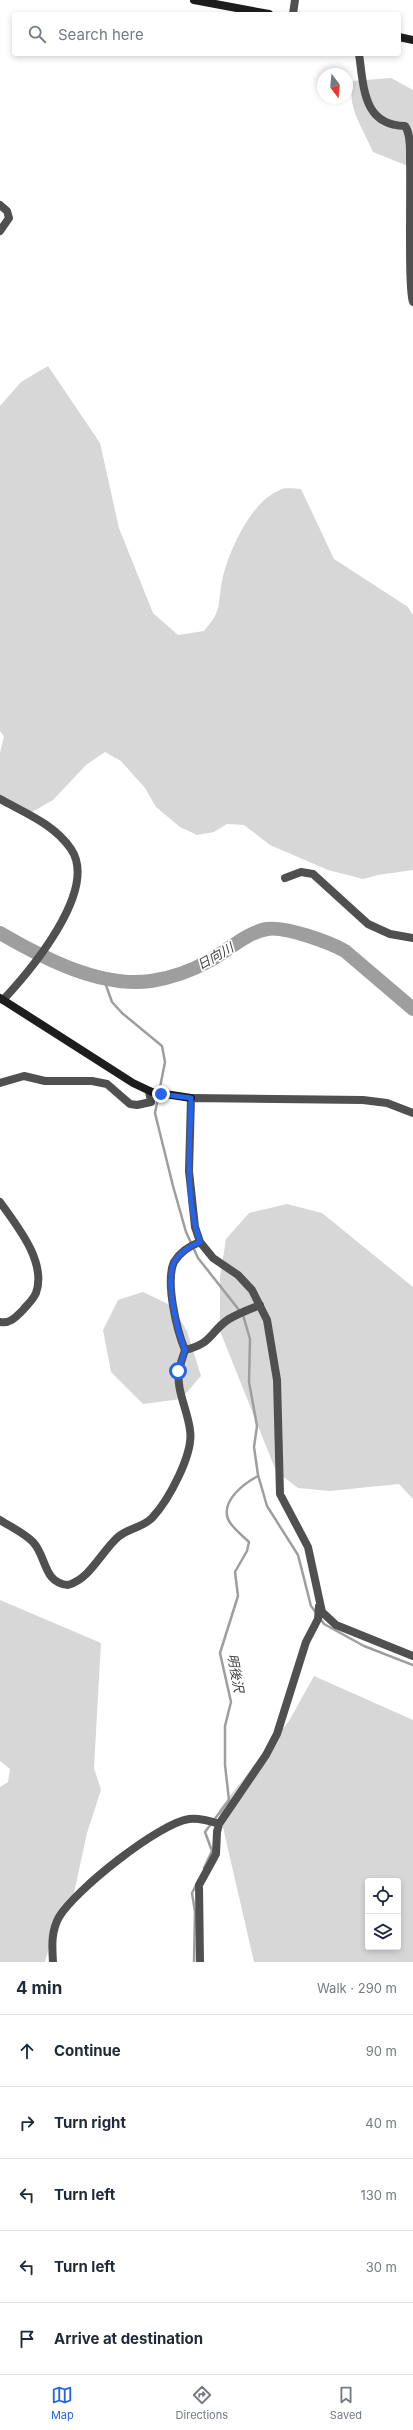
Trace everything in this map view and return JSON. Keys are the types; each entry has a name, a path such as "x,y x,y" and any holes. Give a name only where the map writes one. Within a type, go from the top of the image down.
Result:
{"street":[{"path":"194,0 258,12"},
{"path":"292,12 295,0"},
{"path":"401,37 413,40"},
{"path":"358,56 372,112 381,122 394,126 405,126 407,129 412,222 410,285 413,302"},
{"path":"0,205 7,211 9,218 0,231"},
{"path":"0,799 31,815 58,834 71,849 79,867 79,877 71,901 48,944 28,973 2,999 150,1092 191,1098 375,1101 413,1112"},
{"path":"285,878 301,872 313,874 368,924 390,934 413,938"},
{"path":"0,1083 24,1076 45,1081 92,1080 107,1084 130,1104 137,1105 150,1102 150,1092"},
{"path":"191,1098 190,1196 195,1227 200,1242 213,1258 245,1282 260,1305 267,1320 277,1380 280,1494 308,1547 314,1566 319,1603 322,1612 336,1625 413,1656"},
{"path":"0,1202 25,1241 39,1273 36,1292 31,1301 12,1320 0,1322"},
{"path":"0,1520 33,1542 41,1554 48,1573 58,1583 68,1585 82,1576 122,1533 151,1518 180,1472 189,1452 190,1431 180,1389 178,1371 185,1350 179,1336 174,1310 172,1270 182,1251 200,1242"},
{"path":"185,1350 198,1347 209,1340 228,1319 260,1305"},
{"path":"200,1962 199,1885 216,1854 219,1824 266,1755 277,1734 306,1642 318,1619 319,1603"},
{"path":"53,1962 53,1935 65,1907 108,1868 173,1825 189,1819 206,1819 219,1824"}],"shaded area":[{"path":"391,78 413,90 413,168 373,152 360,126 354,109 353,81"},
{"path":"48,366 100,443 119,528 153,613 178,635 204,631 210,624 217,612 225,569 235,542 242,529 250,516 269,496 280,490 290,488 301,489 334,559 408,607 413,615 413,870 378,875 363,879 328,870 270,845 244,825 227,824 214,832 197,835 180,827 156,807 145,788 121,761 105,752 86,765 53,800 32,812 0,803 0,753 4,736 0,731 0,406 21,382"},
{"path":"287,1204 322,1213 413,1287 413,1499 399,1484 330,1491 298,1488 276,1471 220,1331 220,1277 226,1239 249,1213"},
{"path":"143,1292 172,1306 187,1331 201,1376 181,1399 143,1404 111,1372 103,1330 118,1300"},
{"path":"0,1600 101,1643 94,1768 101,1790 87,1833 72,1902 51,1940 45,1962 0,1962 0,1787 8,1782 10,1769 0,1761"},
{"path":"314,1676 413,1720 413,1962 254,1962 219,1810 289,1721"}],"waterway":[{"name":"日向川","path":"0,933 35,952 72,969 112,980 132,982 151,981 181,974 209,961 251,934 267,929 285,930 318,939 345,951 413,1009"},
{"path":"103,977 112,1002 122,1013 162,1046 165,1062 155,1113 173,1186 186,1232 198,1258 243,1315 250,1339 249,1382 257,1426 254,1447 258,1475 267,1506 298,1555 311,1606 317,1614"},
{"name":"明後沢","path":"204,1868 212,1851 205,1832 229,1800 225,1765 225,1726 231,1702 220,1653 238,1596 235,1572 247,1551 249,1542 232,1525 228,1519 227,1512 228,1505 236,1493 258,1476"},
{"path":"320,1618 324,1624 364,1646 413,1665"},
{"name":"明後沢","path":"194,1962 195,1912 192,1893 196,1885"}],"route":[{"path":"161,1094 191,1098 189,1171 190,1196 195,1227 200,1242 182,1251 177,1257 172,1270 171,1284 174,1310 179,1336 185,1350 178,1371"}]}
